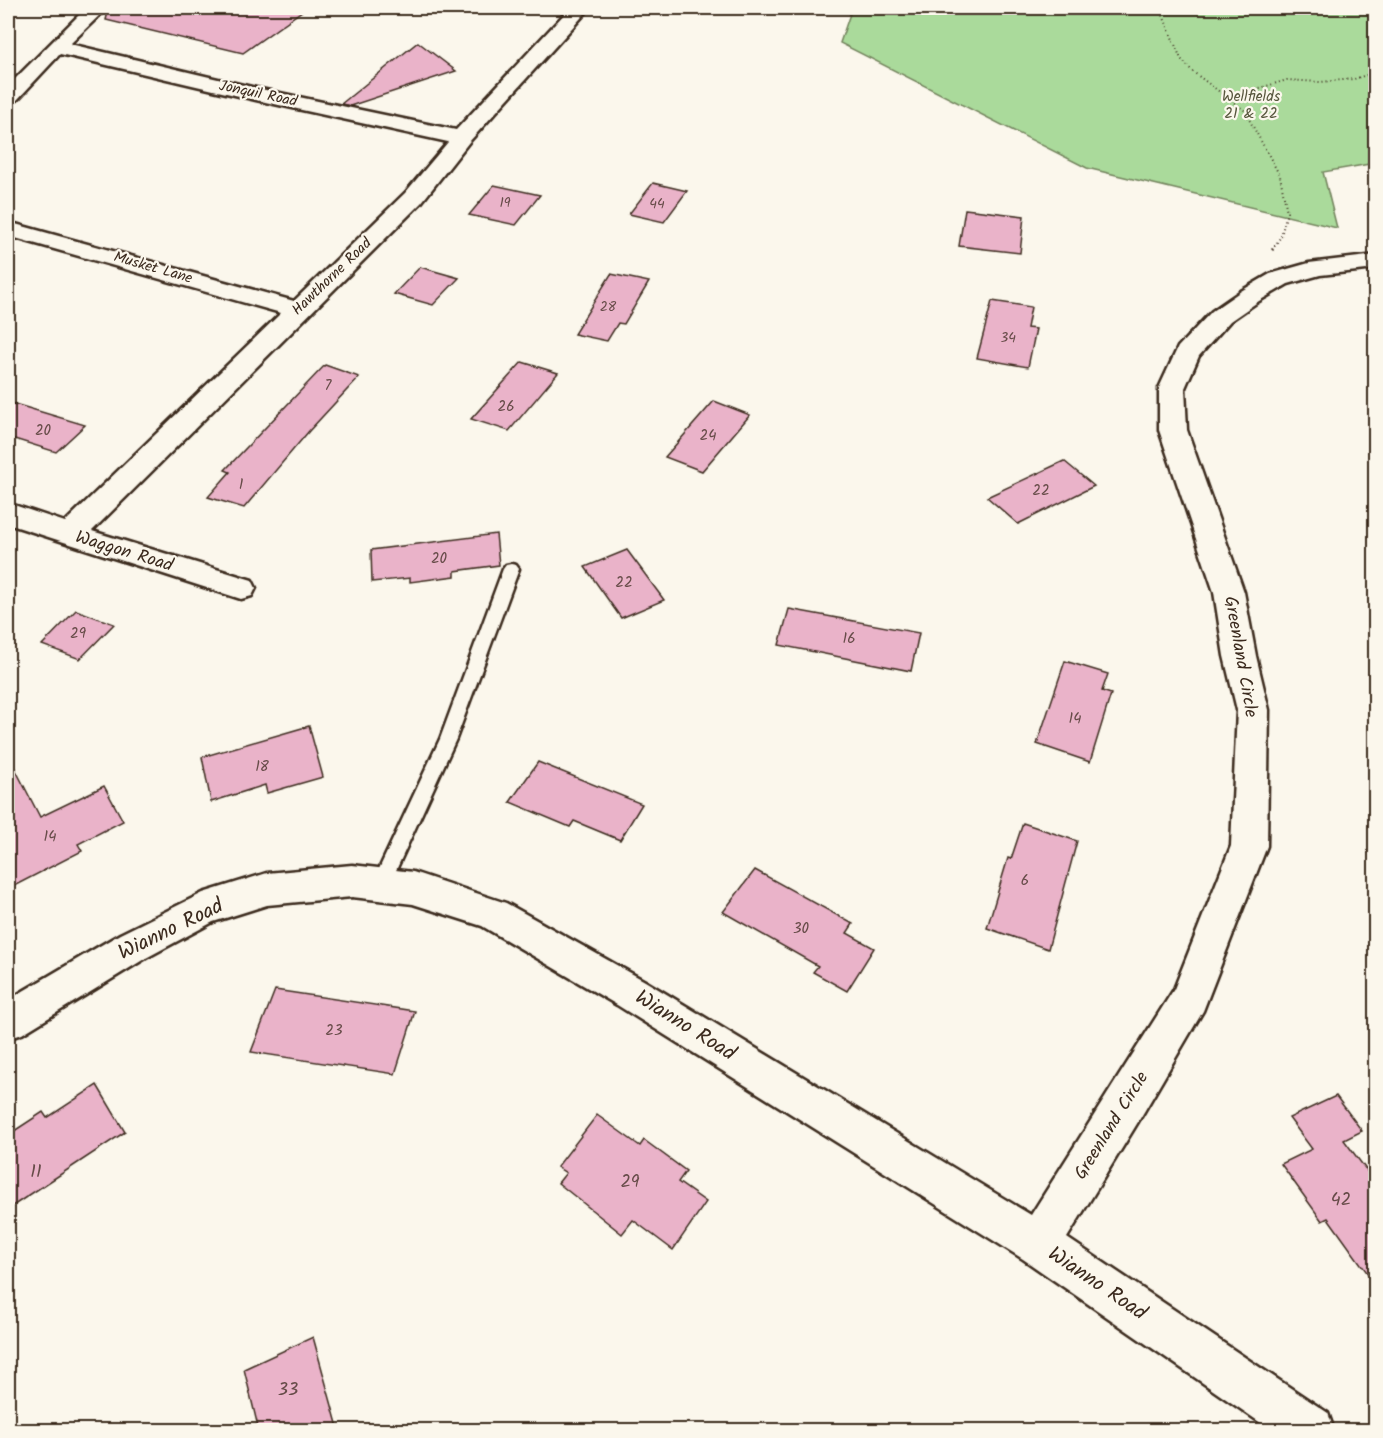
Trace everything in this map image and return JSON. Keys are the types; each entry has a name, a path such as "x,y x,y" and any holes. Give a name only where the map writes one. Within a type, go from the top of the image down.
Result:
{"street":[{"path":"10,96 97,8"},
{"name":"Hawthorne Road","path":"70,535 413,198 461,138 580,8"},
{"name":"Jonquil Road","path":"56,47 256,94 461,138"},
{"name":"Musket Lane","path":"8,230 298,310"},
{"name":"Greenland Circle","path":"1038,1244 1124,1108 1189,999 1249,846 1253,710 1240,656 1229,592 1173,430 1172,388 1192,346 1221,316 1250,296 1280,279 1318,268 1376,262"},
{"name":"Waggon Road","path":"8,513 70,535 241,588"},
{"name":"Wianno Road","path":"8,1021 133,946 203,909 267,889 352,881 413,888 493,914 631,993 1038,1244 1311,1431"}],"lane":[{"path":"381,884 448,739 511,569"}],"path":[{"path":"1160,8 1181,59 1193,72 1244,110 1280,176 1287,212 1281,236 1269,254"},
{"path":"1228,97 1287,80 1320,82 1354,79 1376,72"}],"green space":[{"name":"Wellfields 21 & 22","path":"852,8 1375,8 1375,163 1323,172 1337,228 1087,168 840,43"}],"building":[{"path":"109,8 306,8 243,53 106,20"},
{"path":"418,42 456,71 350,106 341,104"},
{"path":"653,183 687,191 664,222 629,214"},
{"path":"494,185 540,195 516,225 469,215"},
{"path":"965,209 1024,216 1020,253 959,246"},
{"path":"420,267 459,278 433,305 394,294"},
{"path":"611,274 649,282 624,324 618,323 607,341 574,334"},
{"path":"992,301 1031,307 1027,328 1036,329 1028,367 977,358"},
{"path":"522,362 558,373 509,431 471,419"},
{"path":"325,365 359,377 309,431 244,508 208,497 230,472 225,470"},
{"path":"714,401 750,415 702,471 665,457"},
{"path":"8,402 85,425 56,452 8,437"},
{"path":"1064,461 1094,486 1018,524 987,497"},
{"path":"496,534 499,565 455,571 455,576 410,582 410,578 372,582 371,550"},
{"path":"627,550 664,600 621,618 585,567"},
{"path":"789,609 919,633 911,671 779,645"},
{"path":"76,610 114,624 80,659 42,645"},
{"path":"1065,661 1108,674 1102,691 1111,694 1090,762 1037,744"},
{"path":"309,726 323,777 267,793 265,785 211,802 202,757"},
{"path":"8,755 40,817 104,786 123,821 78,844 82,851 8,889"},
{"path":"538,762 642,804 620,840 574,821 570,827 510,802"},
{"path":"1023,823 1077,841 1048,949 987,928 1008,858 1011,859"},
{"path":"755,870 853,924 847,933 874,948 847,991 813,972 818,966 723,912"},
{"path":"275,990 415,1011 395,1074 251,1052"},
{"path":"97,1085 125,1132 8,1209 8,1135 43,1112 47,1118"},
{"path":"1336,1096 1362,1131 1344,1140 1376,1183 1376,1285 1328,1218 1322,1221 1281,1164 1312,1149 1289,1118"},
{"path":"597,1115 640,1146 644,1140 686,1171 678,1182 706,1202 673,1250 633,1220 622,1234 558,1183 566,1173 557,1167"},
{"path":"313,1337 339,1431 259,1431 244,1369"}]}
